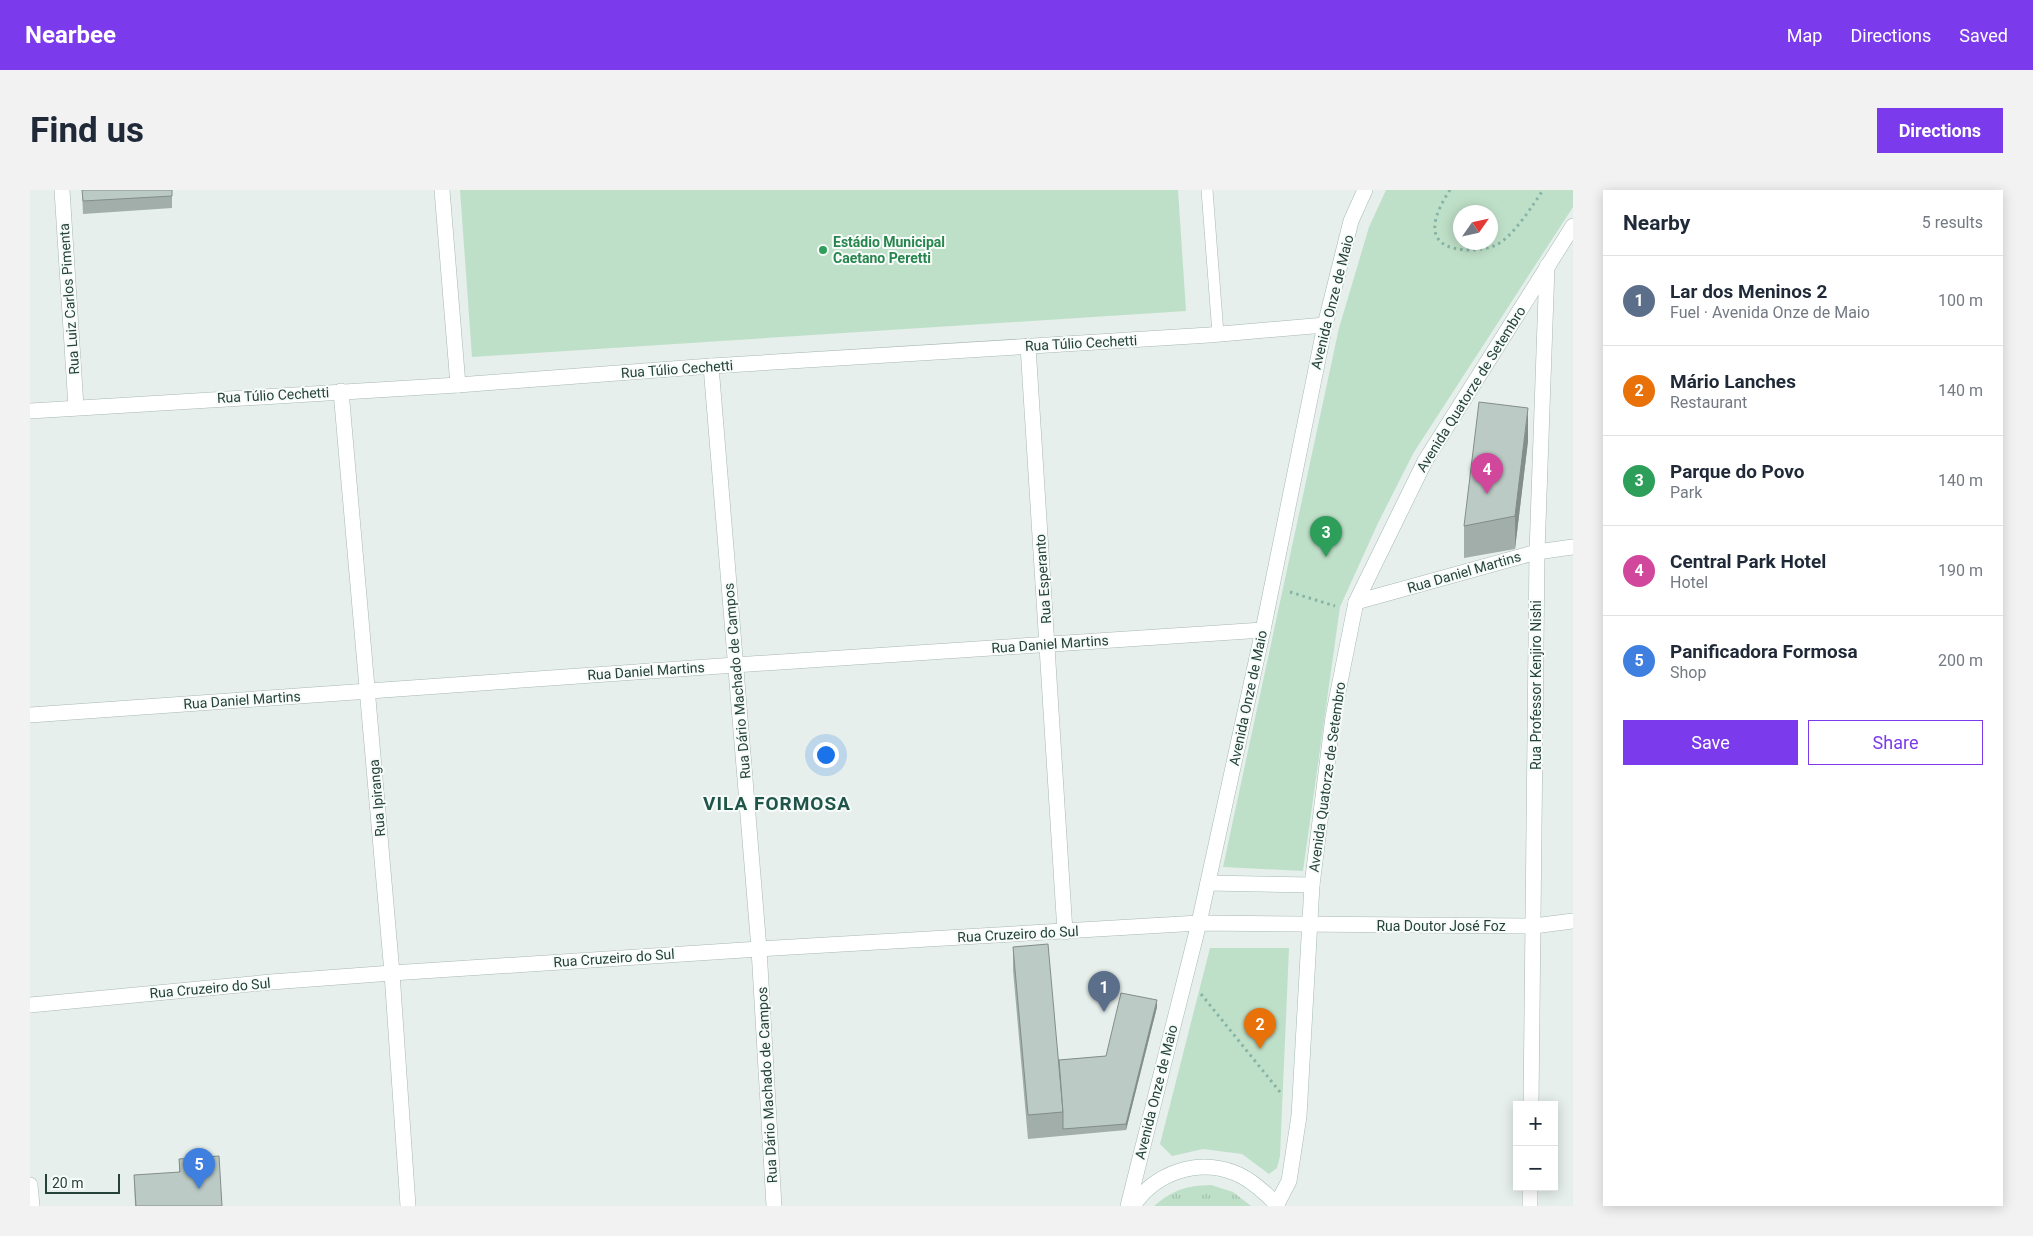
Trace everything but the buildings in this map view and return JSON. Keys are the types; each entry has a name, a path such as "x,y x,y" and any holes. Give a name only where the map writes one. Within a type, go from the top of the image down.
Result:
{"street":[{"name":"Rua Luiz Carlos Pimenta","path":"62,190 76,407"},
{"path":"442,190 458,385"},
{"name":"Avenida Onze de Maio","path":"1128,1206 1208,883 1263,630 1324,325 1351,221 1365,190"},
{"name":"Avenida Quatorze de Setembro","path":"1277,1205 1289,1181 1299,1116 1312,885 1333,717 1356,602 1425,461 1571,232"},
{"name":"Rua Professor Kenjiro Nishi","path":"1531,1101 1537,552 1548,266"},
{"name":"Rua Túlio Cechetti","path":"30,411 458,385 711,366 1218,334 1324,325"},
{"name":"Rua Esperanto","path":"1028,346 1065,932"},
{"name":"Rua Dário Machado de Campos","path":"711,366 759,949 774,1206"},
{"name":"Rua Ipiranga","path":"341,391 392,973 408,1206"},
{"name":"Rua Daniel Martins","path":"1356,602 1537,552 1573,547"},
{"name":"Rua Daniel Martins","path":"30,715 368,690 1263,630"},
{"path":"1208,883 1312,885"},
{"name":"Rua Doutor José Foz","path":"1309,926 1534,926 1573,921"},
{"name":"Rua Cruzeiro do Sul","path":"30,1005 271,982 759,949 1199,923 1309,926"},
{"path":"1133,1206 1142,1192 1170,1173 1202,1166 1236,1173 1264,1192 1277,1205"},
{"path":"30,1185 32,1206"},
{"path":"1530,1191 1530,1206"}],"lane":[{"path":"1207,190 1218,334"}],"path":[{"path":"1450,190 1442,202 1434,229 1435,236 1440,243 1449,247 1471,251 1497,244 1525,219 1543,190"},
{"path":"1271,587 1340,607"},
{"path":"1186,975 1299,1116"}],"green space":[{"name":"Estádio Municipal Caetano Peretti","path":"460,190 1178,190 1186,311 472,357"},
{"path":"1386,190 1573,190 1573,207 1414,452 1378,523 1340,607 1303,871 1223,867 1339,328 1369,227"},
{"path":"1210,948 1289,948 1280,1156 1277,1168 1269,1174 1242,1154 1203,1149 1172,1156 1160,1144"},
{"path":"1211,1185 1233,1192 1251,1206 1154,1206 1174,1192 1194,1186"}],"place":[{"name":"Estádio Municipal Caetano Peretti","path":"823,250"},
{"name":"Central Park Hotel","path":"1487,494"},
{"name":"Parque do Povo","path":"1326,557"},
{"name":"Lar dos Meninos 2","path":"1104,1012"},
{"name":"Mário Lanches","path":"1260,1049"},
{"name":"Panificadora Formosa","path":"199,1189"}],"district":[{"name":"VILA FORMOSA","path":"777,803"}]}
